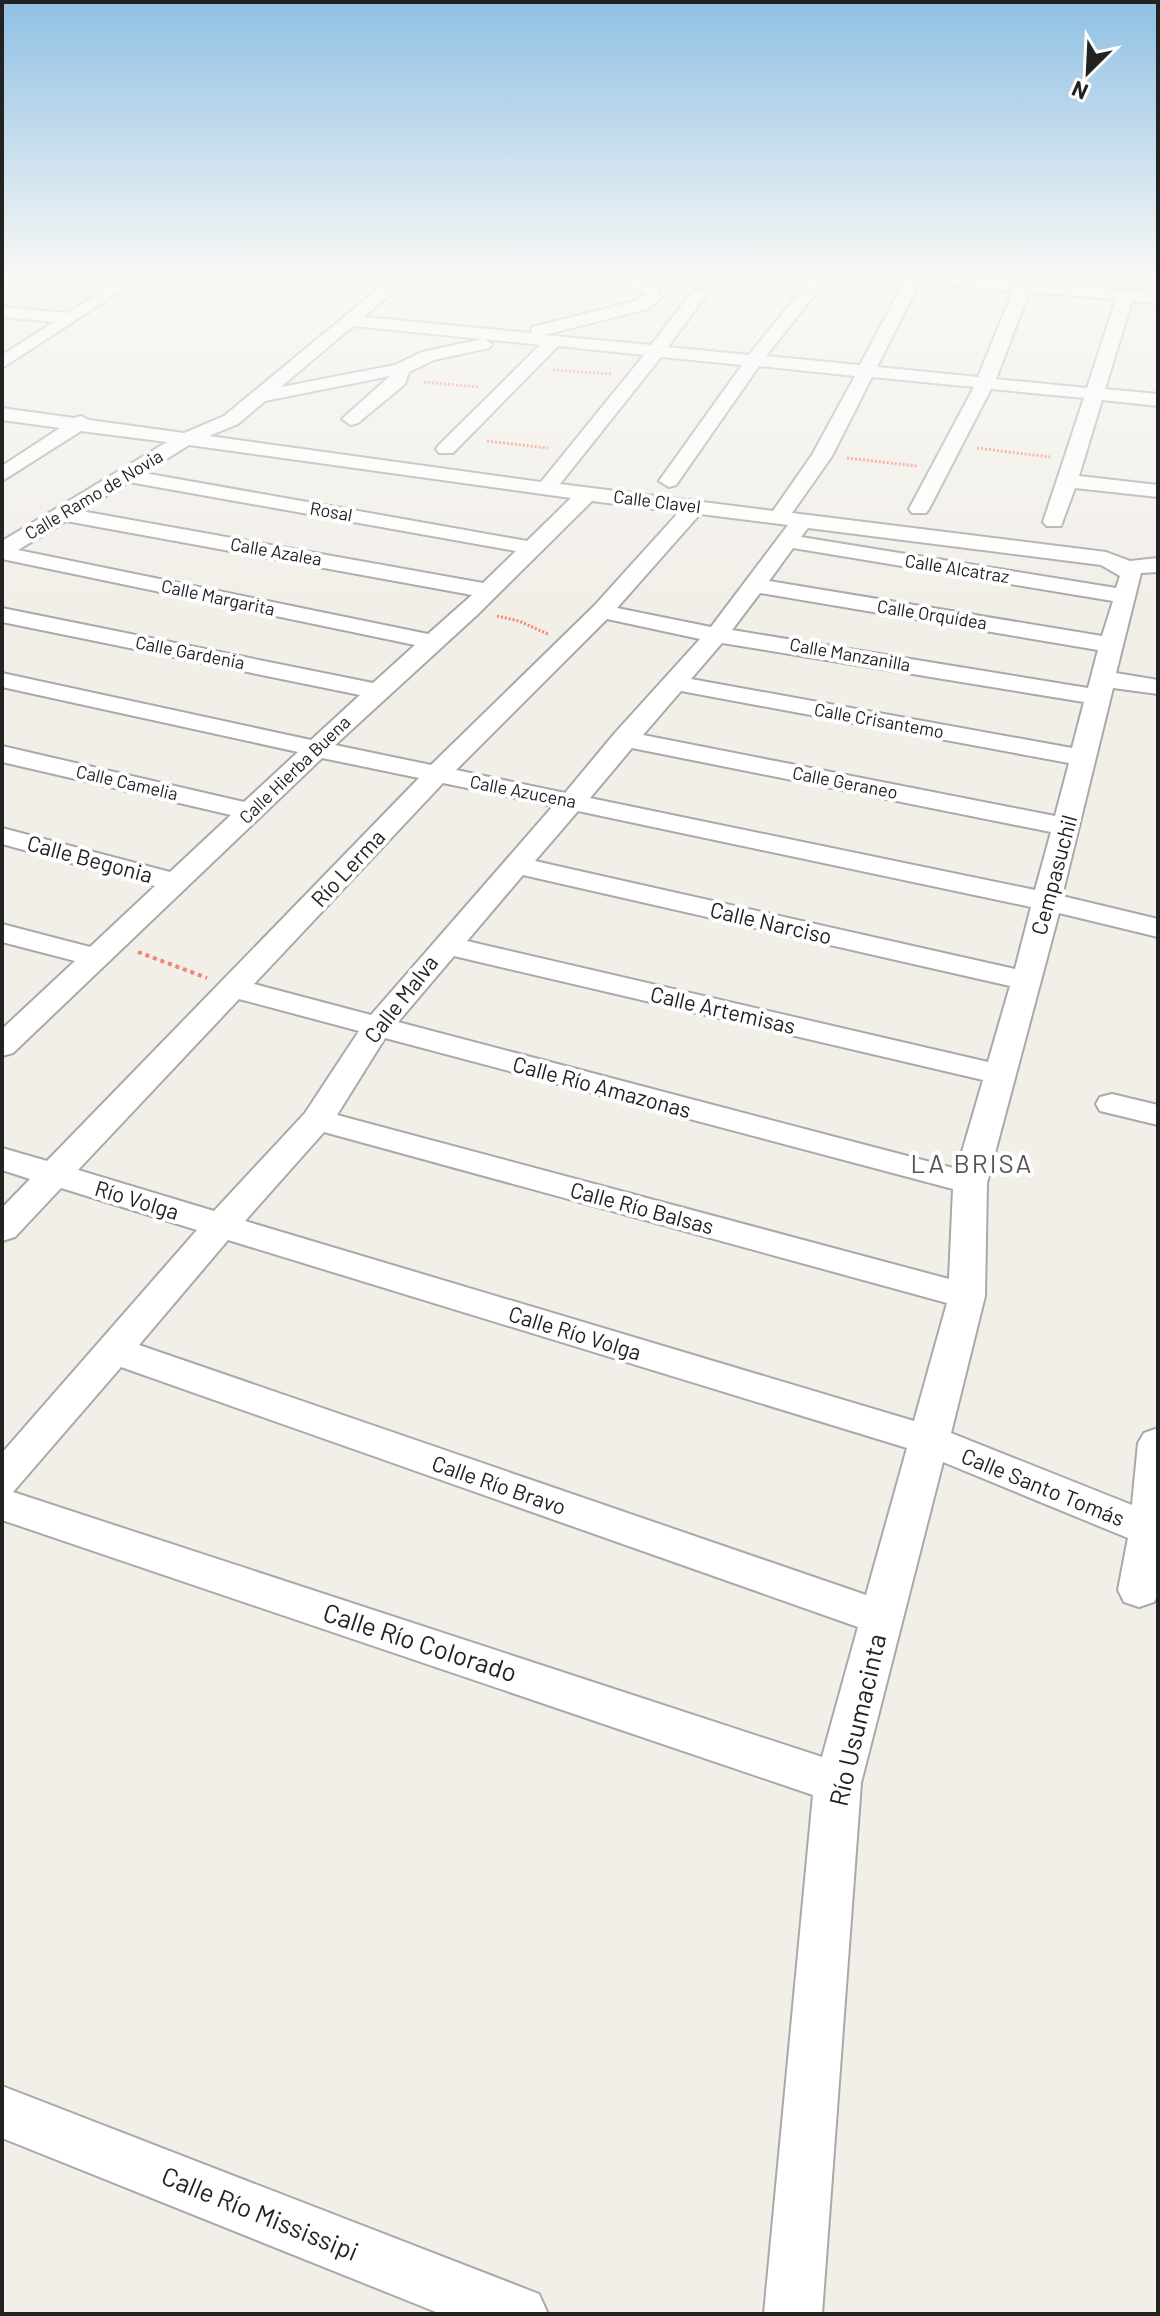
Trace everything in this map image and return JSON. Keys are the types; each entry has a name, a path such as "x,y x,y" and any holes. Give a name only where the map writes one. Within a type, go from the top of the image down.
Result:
{"street":[{"name":"Calle Ramo de Novia","path":"2,552 186,439 231,420 281,381"},
{"path":"262,397 362,381"},
{"path":"351,419 393,381"},
{"path":"452,443 516,381"},
{"path":"547,487 633,381"},
{"path":"669,481 739,381"},
{"name":"Calle Malva","path":"2,1480 221,1225 317,1120 376,1028 445,945 573,802 623,739 718,633 790,526 859,381"},
{"path":"966,381 1158,400"},
{"path":"1054,522 1076,459 1097,381"},
{"path":"919,509 985,383"},
{"name":"Calle Clavel","path":"2,414 81,422 186,439 695,507 790,526 1106,559 1127,568"},
{"path":"2,475 81,422"},
{"name":"Rosal","path":"129,476 533,548"},
{"path":"1067,481 1158,491"},
{"name":"Calle Hierba Buena","path":"3,1043 106,951 378,691 469,610 587,494"},
{"name":"Río Lerma","path":"2,1229 437,774 567,642 602,611 695,507"},
{"name":"Calle Azalea","path":"64,514 489,591"},
{"name":"Calle Alcatraz","path":"790,526 1126,596"},
{"name":"Calle Margarita","path":"2,552 434,642"},
{"path":"1127,568 1158,565"},
{"name":"Cempasuchil","path":"970,1183 1027,981 1126,596 1131,576 1127,568"},
{"name":"Calle Orquídea","path":"753,585 1111,645"},
{"name":"Calle Manzanilla","path":"602,611 660,626 1101,688 1158,687"},
{"name":"Calle Gardenia","path":"2,615 378,691"},
{"name":"Calle Azucena","path":"2,680 1046,901 1158,928"},
{"name":"Calle Crisantemo","path":"675,683 1084,758"},
{"name":"Calle Geraneo","path":"623,739 1067,827"},
{"name":"Calle Camelia","path":"2,754 251,812"},
{"name":"Calle Begonia","path":"2,836 177,883"},
{"name":"Calle Narciso","path":"515,865 1027,981"},
{"path":"2,933 106,951"},
{"name":"Calle Artemisas","path":"445,945 1001,1075"},
{"name":"Calle Río Amazonas","path":"234,988 970,1183"},
{"path":"1112,1104 1158,1115"},
{"name":"Calle Río Balsas","path":"317,1120 967,1296"},
{"name":"Río Volga","path":"2,1159 221,1225"},
{"name":"Río Usumacinta","path":"793,2314 838,1783 967,1296 970,1183"},
{"name":"Calle Río Volga","path":"221,1225 928,1440"},
{"name":"Calle Río Bravo","path":"115,1351 883,1618"},
{"name":"Calle Santo Tomás","path":"928,1440 1154,1532"},
{"path":"1139,1590 1154,1532 1158,1443"},
{"name":"Calle Río Colorado","path":"2,1504 838,1783"},
{"name":"Calle Río Mississipi","path":"2,2112 229,2200 417,2278 519,2314"}],"path":[{"path":"443,381 507,390"},
{"path":"452,443 575,451"},
{"path":"952,445 1076,459"},
{"path":"822,456 940,469"},
{"path":"469,610 519,621 567,642"},
{"path":"106,951 234,988"}],"district":[{"name":"LA BRISA","path":"972,1164"}]}
